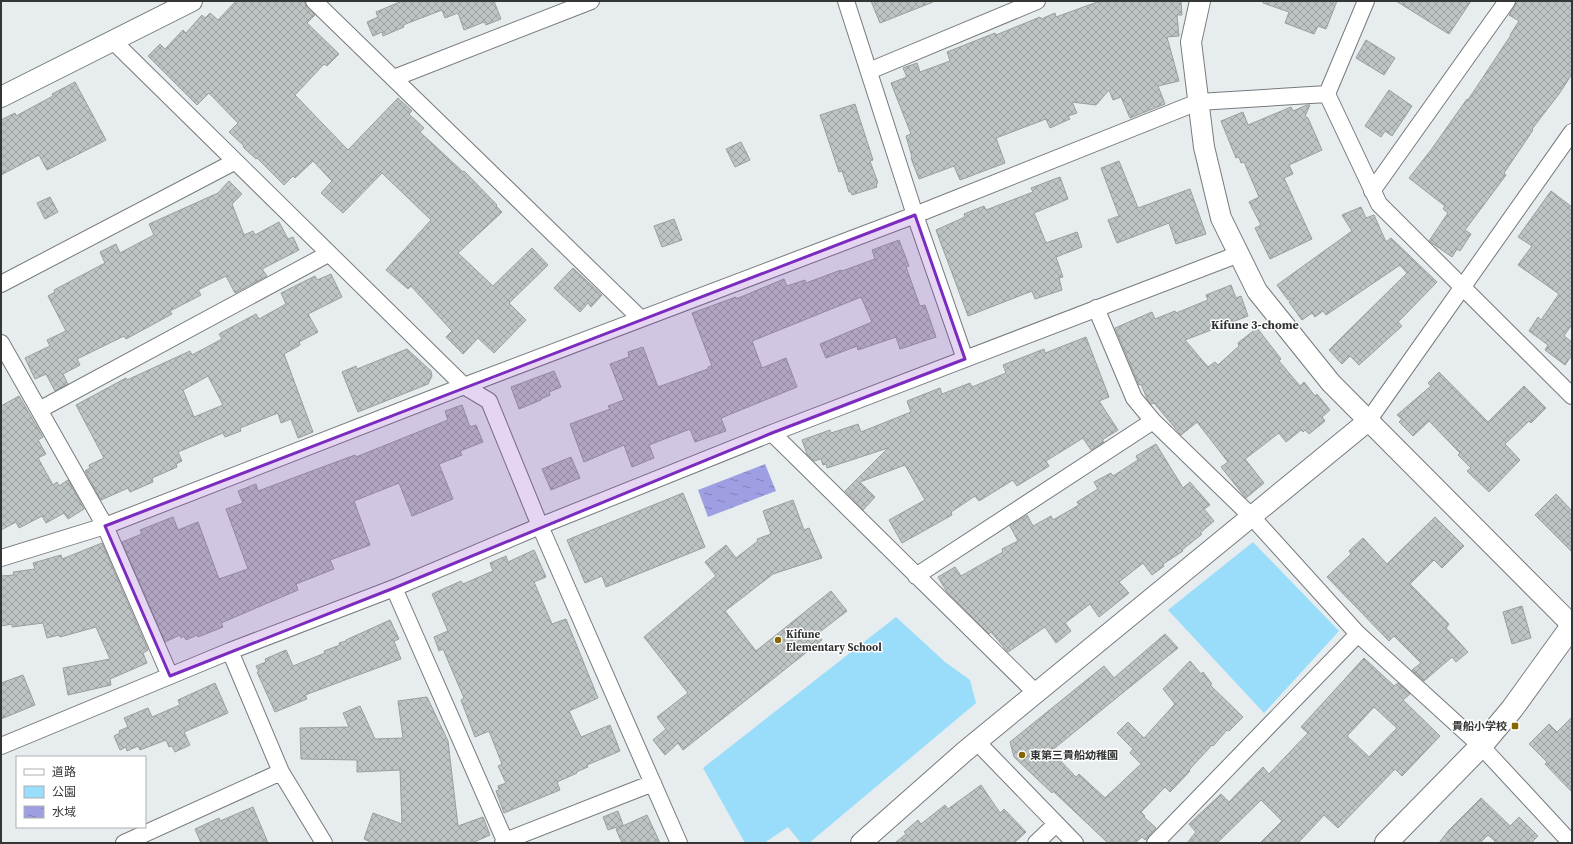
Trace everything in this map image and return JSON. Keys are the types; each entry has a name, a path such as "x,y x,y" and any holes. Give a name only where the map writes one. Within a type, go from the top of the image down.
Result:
{"main road":[{"path":"1386,843 1481,746 1512,709 1572,626"}],"street":[{"path":"1,97 192,1"},
{"path":"314,1 641,319"},
{"path":"394,78 591,1"},
{"path":"846,1 915,215 965,359"},
{"path":"869,71 1037,1"},
{"path":"1200,1 1191,42 1204,147 1221,218 1257,291 1331,383 1572,626"},
{"path":"1366,1 1327,94 1372,191 1379,204 1569,387"},
{"path":"1372,191 1507,1"},
{"path":"113,41 234,162 464,386 489,401 540,526 679,843"},
{"path":"1,558 105,526 464,386 915,215 1198,102 1327,94"},
{"path":"861,843 977,742 1368,421 1572,132"},
{"path":"1,284 234,162"},
{"path":"39,410 328,254"},
{"path":"1,746 230,651 394,588 540,526 772,433 1239,254"},
{"path":"1096,308 1134,398 1153,421 1252,517 1358,634 1481,746 1568,842"},
{"path":"1,343 105,526 170,676"},
{"path":"916,576 1153,421"},
{"path":"772,433 1037,694"},
{"path":"394,588 505,842 653,783"},
{"path":"1155,843 1358,634"},
{"path":"230,651 281,772 324,843"},
{"path":"977,742 1075,843"},
{"path":"124,843 281,772"},
{"path":"1036,843 1056,824"}],"highlighted area":[{"path":"915,215 965,359 772,433 394,588 170,676 105,526"}],"green space":[{"path":"1253,542 1339,631 1264,713 1168,610"},
{"path":"896,617 945,662 970,680 976,703 809,843 801,843 788,827 764,843 745,843 703,768"}],"water":[{"path":"765,464 776,491 708,517 698,490"}],"building":[{"path":"236,1 304,1 307,8 315,15 307,23 339,54 327,66 324,64 295,95 348,150 398,98 412,111 409,114 424,128 420,132 463,172 464,171 497,205 496,206 502,212 458,253 493,286 532,248 548,265 509,303 526,320 494,353 478,338 463,354 446,337 452,331 411,286 408,289 386,270 431,220 382,173 343,213 321,193 332,181 313,161 295,178 293,176 284,185 229,132 238,123 209,93 197,105 148,56 160,44 165,49 183,30 186,33 202,15 205,18 210,13 218,20"},
{"path":"402,1 494,1 501,19 486,25 484,22 464,30 458,13 445,18 442,10 403,25 404,27 383,36 382,32 373,36 367,22 378,17 376,12"},
{"path":"871,1 933,1 933,2 880,23"},
{"path":"1100,1 1181,1 1182,15 1177,15 1179,36 1167,37 1179,81 1158,86 1165,104 1130,118 1121,97 1113,100 1109,90 1096,105 1072,102 1077,113 1068,116 1070,119 1050,128 1046,119 996,138 1005,163 960,180 954,166 919,179 911,158 906,136 911,134 891,83 907,77 903,68 917,63 920,72 950,61 947,52 995,33 996,35 1040,17 1041,19 1055,13 1056,17"},
{"path":"1263,1 1337,1 1326,29 1318,26 1314,34 1285,23 1289,12 1263,3"},
{"path":"1396,1 1471,1 1449,34"},
{"path":"1516,1 1572,1 1572,74 1559,94 1532,129 1533,130 1504,173 1506,175 1465,230 1471,234 1460,251 1457,249 1452,257 1429,241 1448,213 1443,209 1445,206 1409,178 1467,99 1468,100 1511,35 1519,21 1509,15 1515,6"},
{"path":"1366,40 1395,58 1384,75 1356,58"},
{"path":"75,82 106,140 47,170 39,155 1,175 1,120 15,113 16,116"},
{"path":"1389,90 1412,106 1392,136 1385,131 1381,137 1365,126"},
{"path":"855,104 873,160 870,161 878,183 876,183 877,187 852,195 851,192 849,192 842,171 839,172 820,115"},
{"path":"1310,105 1305,116 1308,118 1322,150 1289,165 1293,174 1284,178 1312,239 1270,259 1255,228 1261,225 1249,202 1259,197 1244,162 1241,163 1239,157 1236,158 1221,121 1243,112 1248,125 1291,107 1293,111"},
{"path":"741,142 750,160 735,167 726,149"},
{"path":"1119,161 1138,208 1190,189 1206,234 1176,244 1169,223 1117,243 1108,220 1119,216 1101,168"},
{"path":"1060,177 1068,199 1034,213 1046,243 1077,232 1082,247 1056,257 1063,277 1059,278 1062,290 1035,299 1032,291 968,316 936,230 965,217 964,214 984,206 986,210 1033,192 1031,188"},
{"path":"229,181 242,194 232,204 244,235 253,231 255,235 279,222 288,239 293,237 299,250 262,269 267,276 235,293 226,276 198,290 201,295 170,311 172,314 126,339 124,336 77,359 80,365 63,374 68,384 55,391 46,374 35,379 25,358 50,346 47,340 66,331 48,296 55,292 54,290 105,263 100,252 116,244 120,253 154,235 149,224 218,193"},
{"path":"1551,191 1572,207 1572,324 1564,336 1572,342 1572,355 1565,365 1545,350 1548,345 1529,331 1538,317 1541,320 1559,294 1518,265 1532,246 1518,237"},
{"path":"50,197 58,212 45,219 37,203"},
{"path":"1361,207 1366,218 1374,215 1386,242 1391,238 1437,282 1398,322 1402,326 1359,365 1350,356 1342,364 1329,350 1407,273 1400,265 1326,315 1323,311 1315,317 1312,313 1302,320 1289,302 1295,298 1288,300 1277,285 1352,231 1342,215"},
{"path":"674,219 682,240 662,247 654,226"},
{"path":"899,240 909,266 906,267 920,306 925,305 936,337 900,349 896,337 858,350 857,346 826,358 820,344 872,322 861,297 752,341 762,368 786,358 797,387 721,418 726,431 695,442 690,429 649,445 654,458 632,467 624,445 584,462 570,424 610,409 608,406 624,400 610,364 629,357 628,352 643,347 658,387 708,369 708,367 712,366 692,313 736,297 736,299 784,279 787,286 805,280 806,283 841,270 842,271 875,259 872,250"},
{"path":"573,268 602,295 591,307 588,303 580,312 554,288"},
{"path":"331,274 342,297 308,314 318,332 299,342 300,345 284,354 313,432 298,438 291,419 281,423 278,413 240,428 241,431 225,437 223,433 178,452 182,461 176,464 177,467 152,478 153,482 130,492 128,488 101,500 85,471 90,468 89,465 104,458 76,405 126,378 127,380 190,351 192,355 222,339 219,334 256,314 259,319 286,304 281,293 315,276 317,280","holes":["208,376 223,405 194,417 183,390"]},
{"path":"1231,285 1236,298 1241,296 1248,316 1185,340 1208,367 1215,362 1218,365 1239,346 1238,343 1257,328 1281,359 1279,361 1300,386 1304,382 1315,396 1317,394 1330,410 1322,417 1325,421 1309,434 1305,430 1303,432 1301,430 1286,442 1279,433 1245,459 1264,483 1246,498 1221,467 1228,462 1197,422 1181,435 1154,403 1151,404 1148,401 1141,384 1139,385 1115,328 1152,312 1155,319 1175,311 1176,313 1208,300 1206,295"},
{"path":"1086,337 1109,397 1099,401 1118,430 1102,440 1104,442 1091,450 1083,438 1046,461 1049,466 1017,486 1013,480 979,501 975,496 951,512 952,515 902,543 889,520 925,500 905,465 860,482 875,497 863,510 845,491 888,448 827,468 826,464 823,465 821,459 814,461 807,454 802,440 830,430 831,433 858,424 861,432 911,412 907,401 940,388 942,394 970,383 972,387 1006,373 1003,365 1044,349 1045,353"},
{"path":"407,349 431,371 432,376 428,384 358,412 342,372 356,366 357,369"},
{"path":"554,371 561,387 549,392 550,395 541,400 519,409 511,387"},
{"path":"1439,372 1488,422 1524,386 1546,408 1531,423 1529,421 1505,444 1520,460 1489,492 1467,471 1471,468 1458,455 1460,453 1429,421 1413,436 1399,422 1402,419 1397,415 1431,386 1428,383"},
{"path":"19,396 43,437 38,440 46,454 38,458 53,485 57,482 59,486 68,480 84,509 68,519 64,513 46,523 42,516 19,528 16,522 1,530 1,406"},
{"path":"462,405 470,427 476,425 483,442 460,451 462,455 439,464 453,499 412,516 399,483 354,501 370,545 330,560 334,569 296,584 298,590 221,623 223,627 198,637 197,635 186,640 184,636 181,638 180,635 165,642 122,542 142,534 140,530 173,517 178,530 198,522 219,579 248,569 226,509 243,503 238,491 256,484 258,491 355,455 356,457 448,420 445,411"},
{"path":"1156,444 1183,488 1190,482 1210,505 1204,509 1214,521 1200,533 1202,534 1182,550 1183,551 1163,564 1164,566 1152,575 1143,563 1119,582 1129,593 1099,617 1090,604 1065,623 1071,631 1056,643 1045,627 1008,652 991,632 989,634 947,592 938,577 955,567 961,576 1003,552 1002,549 1018,541 1010,526 1027,515 1033,526 1051,516 1053,520 1079,505 1077,502 1098,489 1094,482 1111,473 1113,476 1138,460 1136,456"},
{"path":"571,457 580,478 551,490 542,469"},
{"path":"683,493 705,547 606,587 602,576 585,583 567,540"},
{"path":"1556,494 1572,511 1572,552 1535,515"},
{"path":"793,500 804,530 809,528 822,558 773,574 725,611 756,651 831,591 847,611 817,634 822,640 683,750 678,743 665,755 653,740 666,729 657,717 688,693 644,637 716,576 705,562 726,545 736,558 758,541 757,539 771,534 763,511"},
{"path":"1435,517 1464,546 1442,568 1434,560 1410,584 1449,624 1446,628 1468,652 1456,662 1452,657 1424,681 1412,670 1421,663 1394,636 1389,641 1327,577 1351,554 1349,551 1363,538 1387,564"},
{"path":"102,543 148,650 143,653 147,663 110,679 111,685 68,695 63,668 110,659 96,627 60,637 59,635 47,638 43,623 12,627 12,624 1,626 1,576 14,575 13,572 35,569 33,563 61,555 62,559"},
{"path":"534,550 546,577 534,582 552,624 566,619 598,698 569,711 581,737 610,725 620,751 587,765 588,767 557,782 560,790 504,813 496,791 499,790 498,786 506,783 498,766 502,764 489,731 475,737 461,700 464,698 443,649 439,651 434,637 448,631 432,594 461,581 463,584 493,571 490,563 506,556 508,562"},
{"path":"1522,606 1531,638 1512,644 1503,612"},
{"path":"390,620 399,639 394,641 401,659 305,695 307,699 275,712 257,672 259,672 256,666 266,662 265,659 286,650 293,666 325,653 324,651 340,645 339,643"},
{"path":"1165,634 1178,648 1051,751 1076,777 1079,774 1105,798 1141,764 1130,753 1133,749 1117,733 1128,722 1144,738 1175,704 1163,689 1190,661 1201,674 1203,672 1212,684 1210,685 1243,717 1229,731 1227,730 1213,746 1212,745 1170,792 1165,787 1141,812 1145,816 1144,817 1156,828 1145,840 1142,837 1135,843 1108,843 1053,791 1052,793 1014,757 1010,742 1104,666 1114,678"},
{"path":"1364,658 1394,686 1398,683 1410,694 1403,700 1440,736 1402,776 1395,769 1338,828 1324,815 1298,843 1260,843 1282,821 1261,800 1217,843 1187,843 1196,832 1189,824 1221,794 1229,802 1263,767 1269,774 1308,733 1301,727","holes":["1374,707 1397,728 1369,757 1347,736"]},
{"path":"23,675 35,705 1,719 1,683"},
{"path":"215,683 228,713 184,732 190,745 175,752 172,746 169,747 166,740 140,750 138,746 127,751 126,747 120,750 114,736 120,733 119,731 128,727 124,718 148,708 152,717 180,705 178,700"},
{"path":"427,697 448,741 458,826 483,817 490,835 472,843 373,843 364,839 373,813 402,824 400,770 357,772 357,760 301,759 300,728 349,727 343,713 360,706 375,739 403,738 398,701"},
{"path":"1572,717 1572,792 1545,764 1547,762 1529,744 1549,724 1557,732"},
{"path":"981,785 1000,813 1004,809 1026,832 1014,843 895,843 906,834 904,832 918,820 921,824 945,805 948,809"},
{"path":"1481,798 1510,826 1519,817 1538,836 1531,843 1493,843 1495,841 1488,835 1480,843 1439,843 1449,830"},
{"path":"253,807 268,843 201,843 195,829 219,818 220,821"},
{"path":"618,811 623,825 608,830 603,817"},
{"path":"647,815 660,843 622,843 616,829"}],"place":[{"name":"Kifune Elementary School","path":"778,640"},
{"name":"貴船小学校","path":"1515,726"},
{"name":"東第三貴船幼稚園","path":"1022,755"}],"district":[{"name":"Kifune 3-chome","path":"1255,325"}]}
